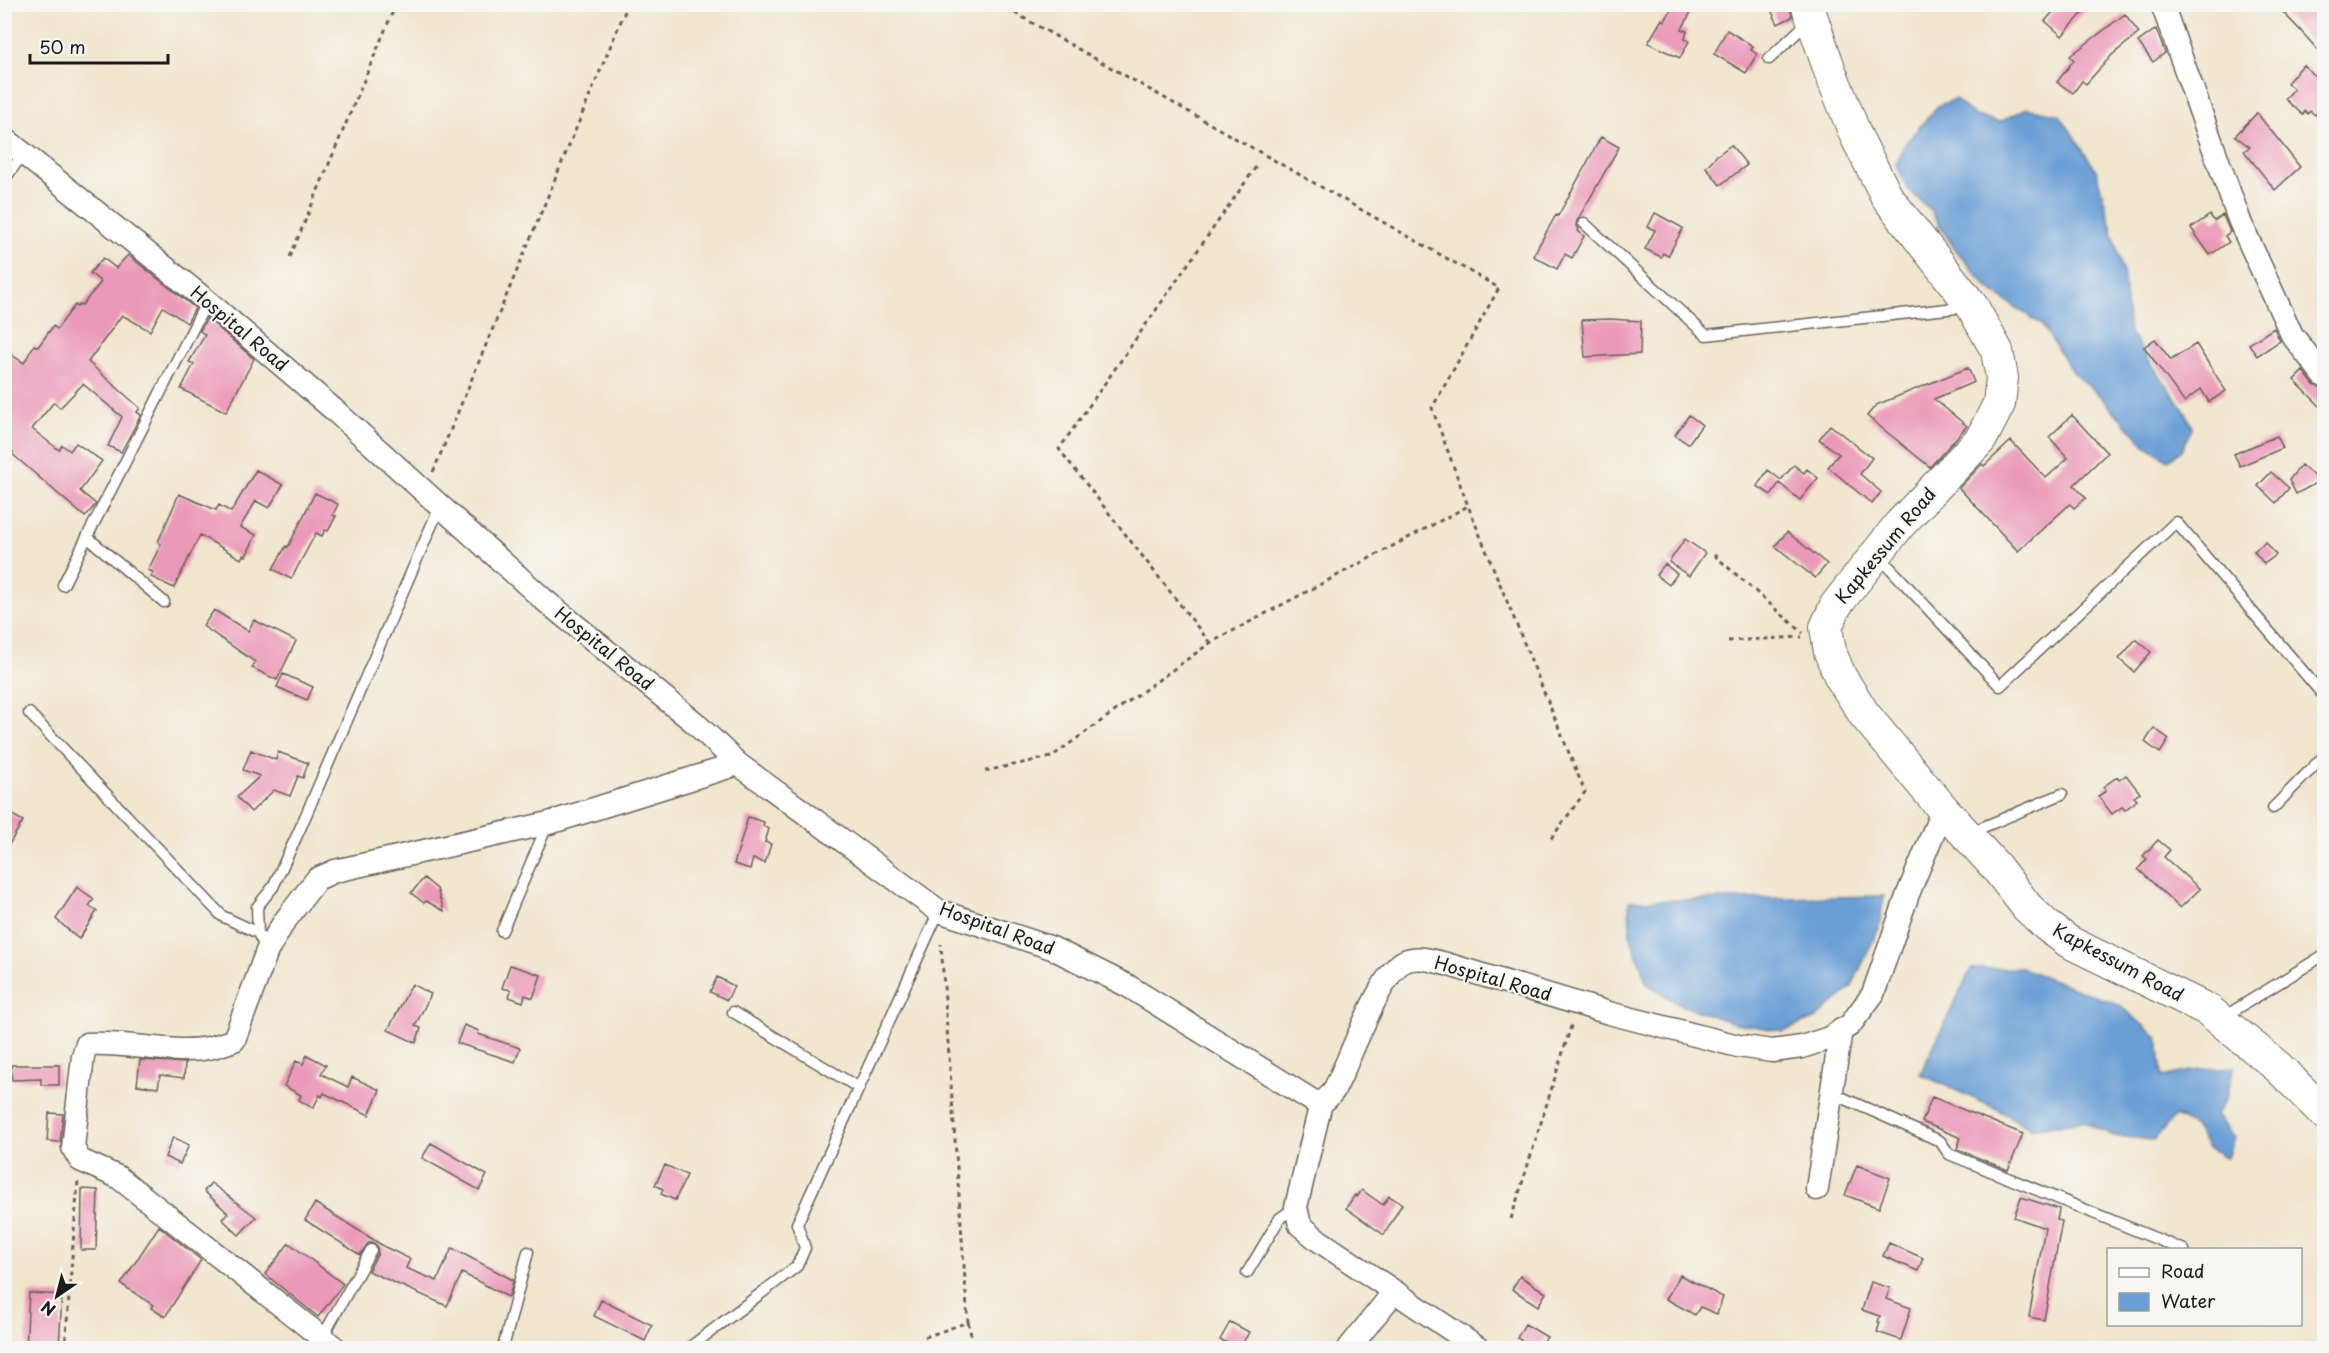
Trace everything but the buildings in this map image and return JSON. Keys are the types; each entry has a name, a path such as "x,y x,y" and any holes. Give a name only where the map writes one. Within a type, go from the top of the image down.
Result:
{"street":[{"path":"2162,4 2240,222 2292,335 2325,376"},
{"name":"Kapkessum Road","path":"1810,11 1856,136 1887,197 1972,306 1997,351 2002,378 1999,404 1992,421 1980,439 1900,524 1836,605 1826,627 1830,652 1840,676 1864,714 1943,809 2046,925 2069,942 2208,1010 2278,1067 2325,1113"},
{"name":"Hospital Road","path":"4,138 207,302 333,409 543,599 694,722 738,764 939,911 1052,948 1109,977 1192,1024 1288,1088 1312,1101 1321,1103 1326,1101 1334,1090 1390,973 1407,959 1421,958 1446,964 1578,1004 1738,1046 1772,1051 1802,1047 1829,1038 1850,1025 1873,994 1908,894 1943,809"},
{"path":"328,1343 118,1177 80,1160 73,1148 83,1056 87,1044 111,1042 157,1048 206,1048 234,1040 263,942 284,922 317,879 335,871 549,823 738,764"},
{"path":"1817,1189 1841,1030"},
{"path":"1321,1103 1296,1207 1298,1219 1305,1230 1478,1348"},
{"path":"1349,1348 1394,1292"}],"lane":[{"path":"1769,59 1810,11"},
{"path":"4,180 23,154"},
{"path":"1584,223 1706,335 1972,306"},
{"path":"63,585 207,302"},
{"path":"263,942 257,908 273,887 299,831 432,499"},
{"path":"1876,554 2000,686 2176,522 2325,696"},
{"path":"87,537 164,602"},
{"path":"29,713 222,916 263,942"},
{"path":"2273,808 2325,756"},
{"path":"1965,834 2062,794"},
{"path":"502,931 549,823"},
{"path":"688,1348 797,1266 806,1248 797,1224 939,911"},
{"path":"2219,1019 2325,955"},
{"path":"733,1012 859,1088"},
{"path":"1832,1093 1940,1141 1949,1155 2179,1248"},
{"path":"1247,1273 1280,1218 1296,1207"},
{"path":"328,1343 371,1250"},
{"path":"503,1348 528,1252"}],"path":[{"path":"291,257 396,4"},
{"path":"432,499 628,4"},
{"path":"999,4 1499,288 1432,408 1468,507 1585,792 1550,840"},
{"path":"1209,643 1059,450 1258,164"},
{"path":"985,771 1051,757 1209,643 1468,507"},
{"path":"1714,555 1806,636 1728,640"},
{"path":"939,911 968,1322 974,1348"},
{"path":"1511,1219 1578,1004"},
{"path":"64,1348 80,1160"},
{"path":"925,1337 968,1322"}],"water":[{"path":"1955,99 1975,116 2000,122 2027,108 2060,115 2096,170 2123,272 2129,332 2186,413 2192,427 2182,450 2168,460 2144,444 2100,396 2073,373 2042,325 1990,290 1954,248 1930,210 1908,189 1896,165 1904,145 1938,106"},
{"path":"1884,896 1879,928 1851,988 1816,1018 1783,1031 1734,1023 1683,1006 1647,984 1630,935 1629,901"},
{"path":"2022,968 2121,1006 2158,1038 2162,1077 2200,1069 2234,1067 2227,1096 2216,1115 2234,1138 2227,1158 2208,1148 2195,1127 2175,1116 2154,1140 2114,1136 2083,1121 2031,1129 1997,1109 1920,1074 1971,969"}]}
